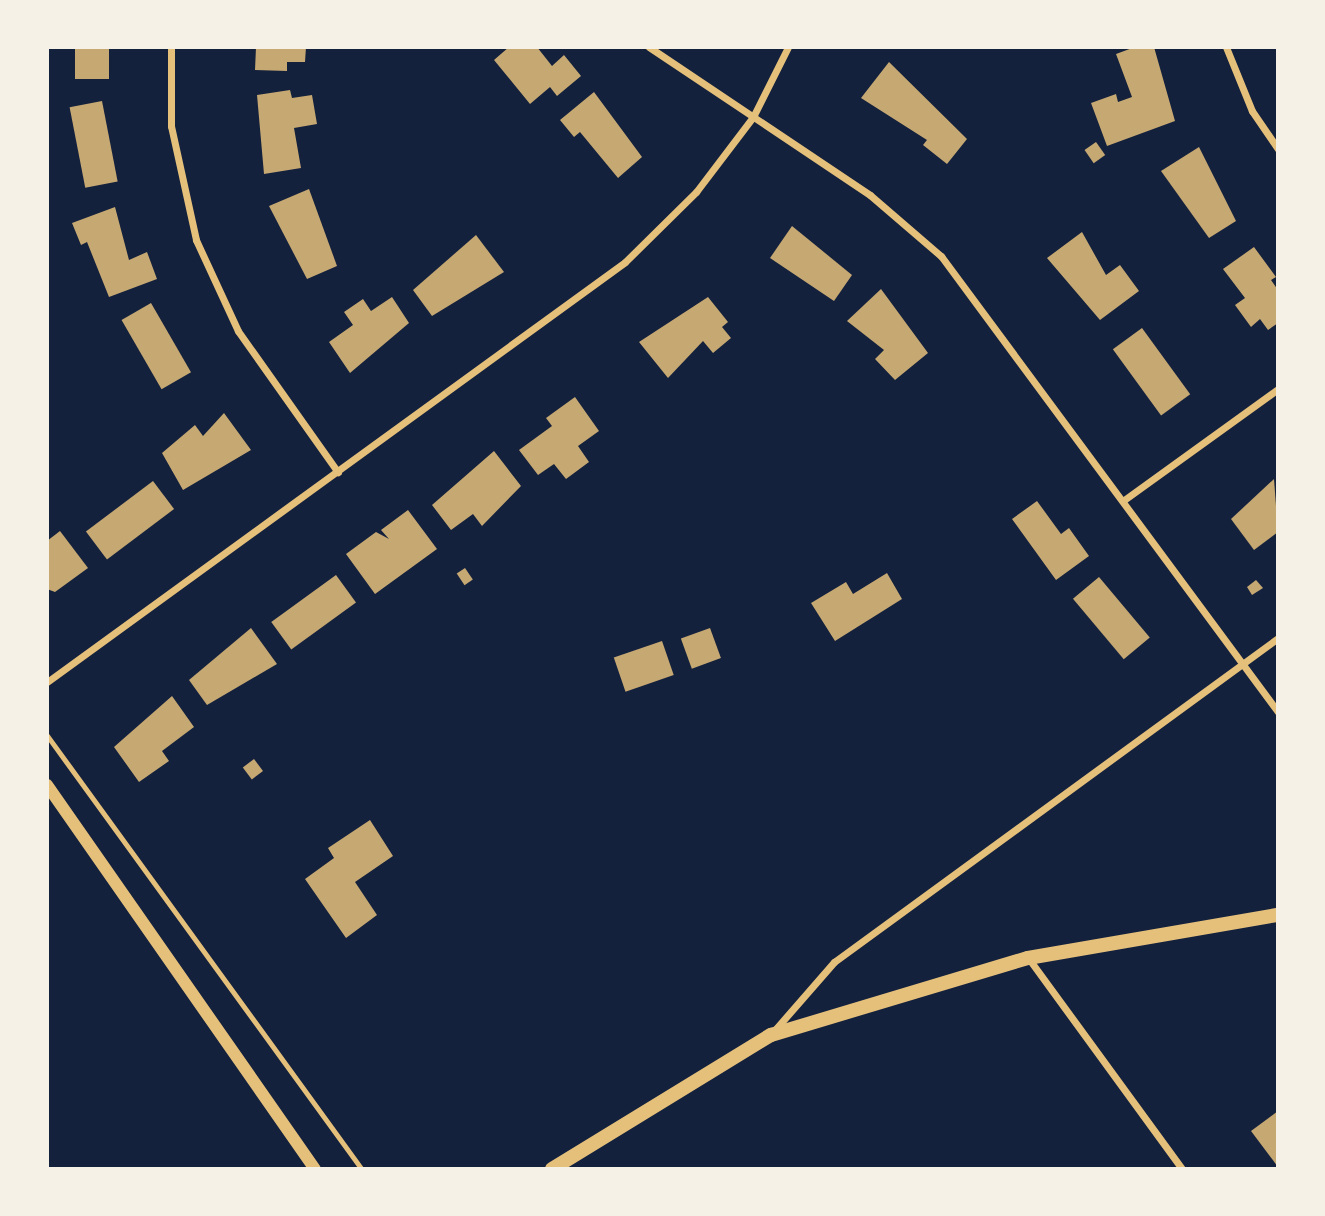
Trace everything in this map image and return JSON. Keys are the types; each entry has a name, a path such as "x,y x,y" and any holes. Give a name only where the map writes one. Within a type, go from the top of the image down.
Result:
{"main road":[{"path":"552,1169 771,1035 1028,958 1278,915"}],"street":[{"path":"171,47 171,126 196,240 238,331 338,472"},
{"path":"649,47 870,195 941,256 1244,662 1278,712"},
{"path":"47,682 625,262 696,192 753,117 788,47"},
{"path":"1226,47 1252,111 1278,149"},
{"path":"1124,500 1278,389"},
{"path":"771,1035 834,962 1278,638"},
{"path":"47,785 315,1169"},
{"path":"1028,958 1181,1169"}],"path":[{"path":"47,735 362,1169"}],"building":[{"path":"75,47 109,47 109,79 75,79"},
{"path":"256,47 306,47 305,62 287,62 287,71 255,70"},
{"path":"509,47 537,47 552,66 564,55 581,76 557,96 550,87 530,104 494,60"},
{"path":"1135,47 1154,47 1175,121 1107,146 1091,103 1116,94 1118,102 1132,97 1116,54"},
{"path":"889,62 967,139 947,164 923,145 927,140 861,98"},
{"path":"290,90 292,98 312,95 317,124 294,128 301,168 264,174 257,95"},
{"path":"594,92 642,157 618,178 580,132 574,137 560,120"},
{"path":"102,101 118,181 85,188 70,107"},
{"path":"1096,142 1105,155 1094,163 1085,150"},
{"path":"1199,147 1236,221 1209,238 1161,171"},
{"path":"309,189 337,266 307,279 269,206"},
{"path":"115,207 129,260 147,252 157,279 109,297 87,242 81,245 72,223"},
{"path":"792,226 852,275 834,301 770,258"},
{"path":"1082,232 1106,275 1120,265 1139,291 1100,320 1047,258"},
{"path":"476,235 504,272 432,316 413,290"},
{"path":"1254,247 1276,277 1271,280 1278,290 1278,323 1268,330 1260,319 1251,327 1235,305 1245,298 1223,269"},
{"path":"881,289 928,353 895,380 875,359 884,350 847,321"},
{"path":"392,297 409,323 350,373 329,342 353,325 344,312 363,299 371,311"},
{"path":"708,297 728,322 722,327 731,338 713,353 703,341 668,378 639,342"},
{"path":"151,303 191,372 162,389 122,320"},
{"path":"1142,328 1190,394 1161,415 1113,349"},
{"path":"575,397 599,431 578,446 589,462 566,479 554,464 538,475 519,450 552,426 546,418"},
{"path":"224,413 251,450 183,490 162,453 195,425 203,436"},
{"path":"494,451 521,486 482,526 473,514 451,530 432,505"},
{"path":"1274,479 1278,532 1254,550 1231,519"},
{"path":"153,481 174,509 107,560 86,532"},
{"path":"1037,501 1061,534 1069,528 1089,556 1056,580 1012,519"},
{"path":"408,510 437,549 375,594 346,554 376,532 389,539 381,530"},
{"path":"60,531 88,568 55,592 47,589 47,541"},
{"path":"465,568 473,580 465,585 457,574"},
{"path":"887,573 902,599 835,641 811,603 846,582 853,594"},
{"path":"336,575 356,603 291,650 271,622"},
{"path":"1099,577 1150,638 1124,659 1073,599"},
{"path":"1256,580 1263,588 1252,595 1247,587"},
{"path":"251,628 277,664 207,705 189,680"},
{"path":"710,628 721,658 692,669 681,639"},
{"path":"662,641 674,675 625,692 614,658"},
{"path":"172,696 194,727 162,751 169,761 139,782 114,747"},
{"path":"254,759 263,771 252,779 243,767"},
{"path":"370,820 393,856 355,882 377,915 346,938 305,879 334,858 328,848"},
{"path":"1278,1111 1278,1167 1251,1131"}]}
